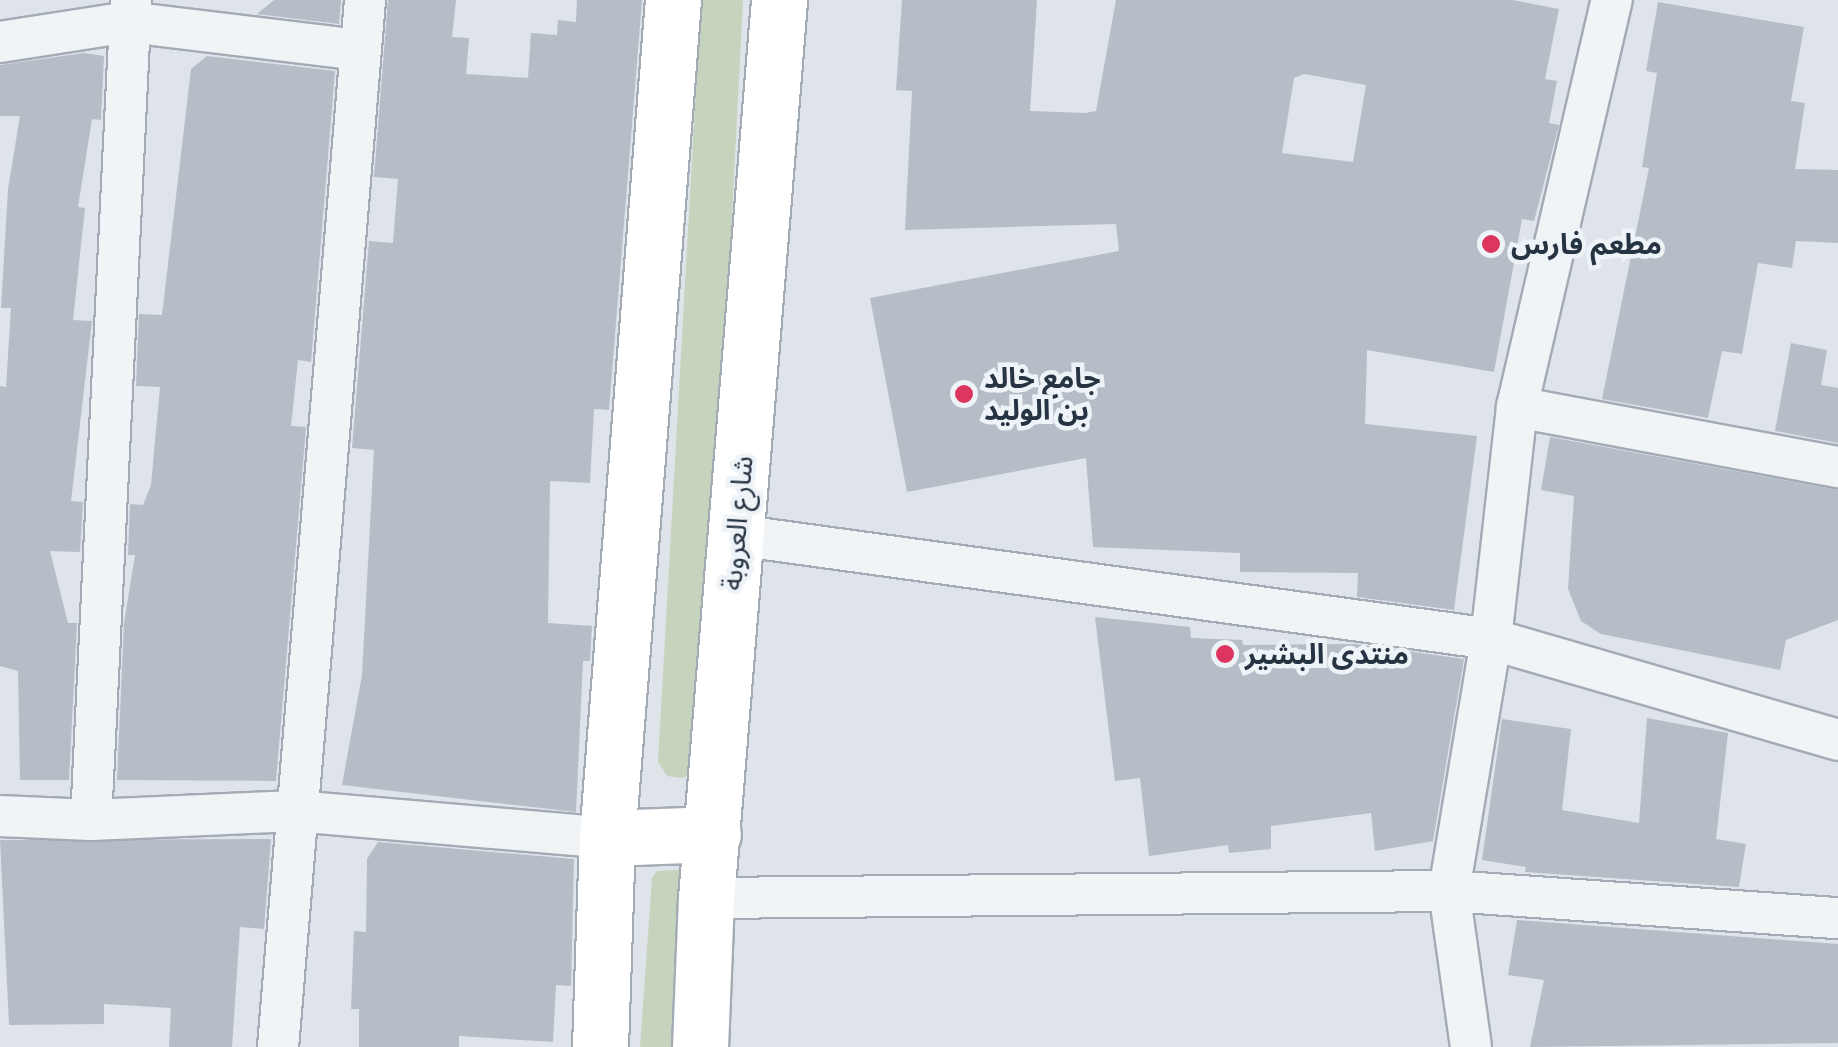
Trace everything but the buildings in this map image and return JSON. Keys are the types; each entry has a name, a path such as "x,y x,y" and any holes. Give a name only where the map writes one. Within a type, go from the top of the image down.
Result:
{"main road":[{"path":"600,1047 607,838 673,0"},
{"name":"شارع العروبة","path":"700,1047 706,898 779,0"},
{"path":"607,838 713,834"}],"street":[{"path":"278,1047 365,0"},
{"path":"1471,1047 1448,891 1491,639 1517,407 1612,0"},
{"path":"0,42 129,11 359,50"},
{"path":"91,820 129,11"},
{"path":"1517,407 1838,467"},
{"path":"736,534 1491,639 1838,740"},
{"path":"0,816 91,820 295,812 607,838"},
{"path":"706,898 1448,891 1838,918"}],"green space":[{"path":"701,0 743,0 704,765 683,778 667,776 658,762"},
{"path":"687,869 684,1047 640,1047 652,878 657,871"}],"place":[{"name":"مطعم فارس","path":"1491,244"},
{"name":"جامع خالد بن الوليد","path":"964,394"},
{"name":"منتدى البشير","path":"1225,654"}]}
